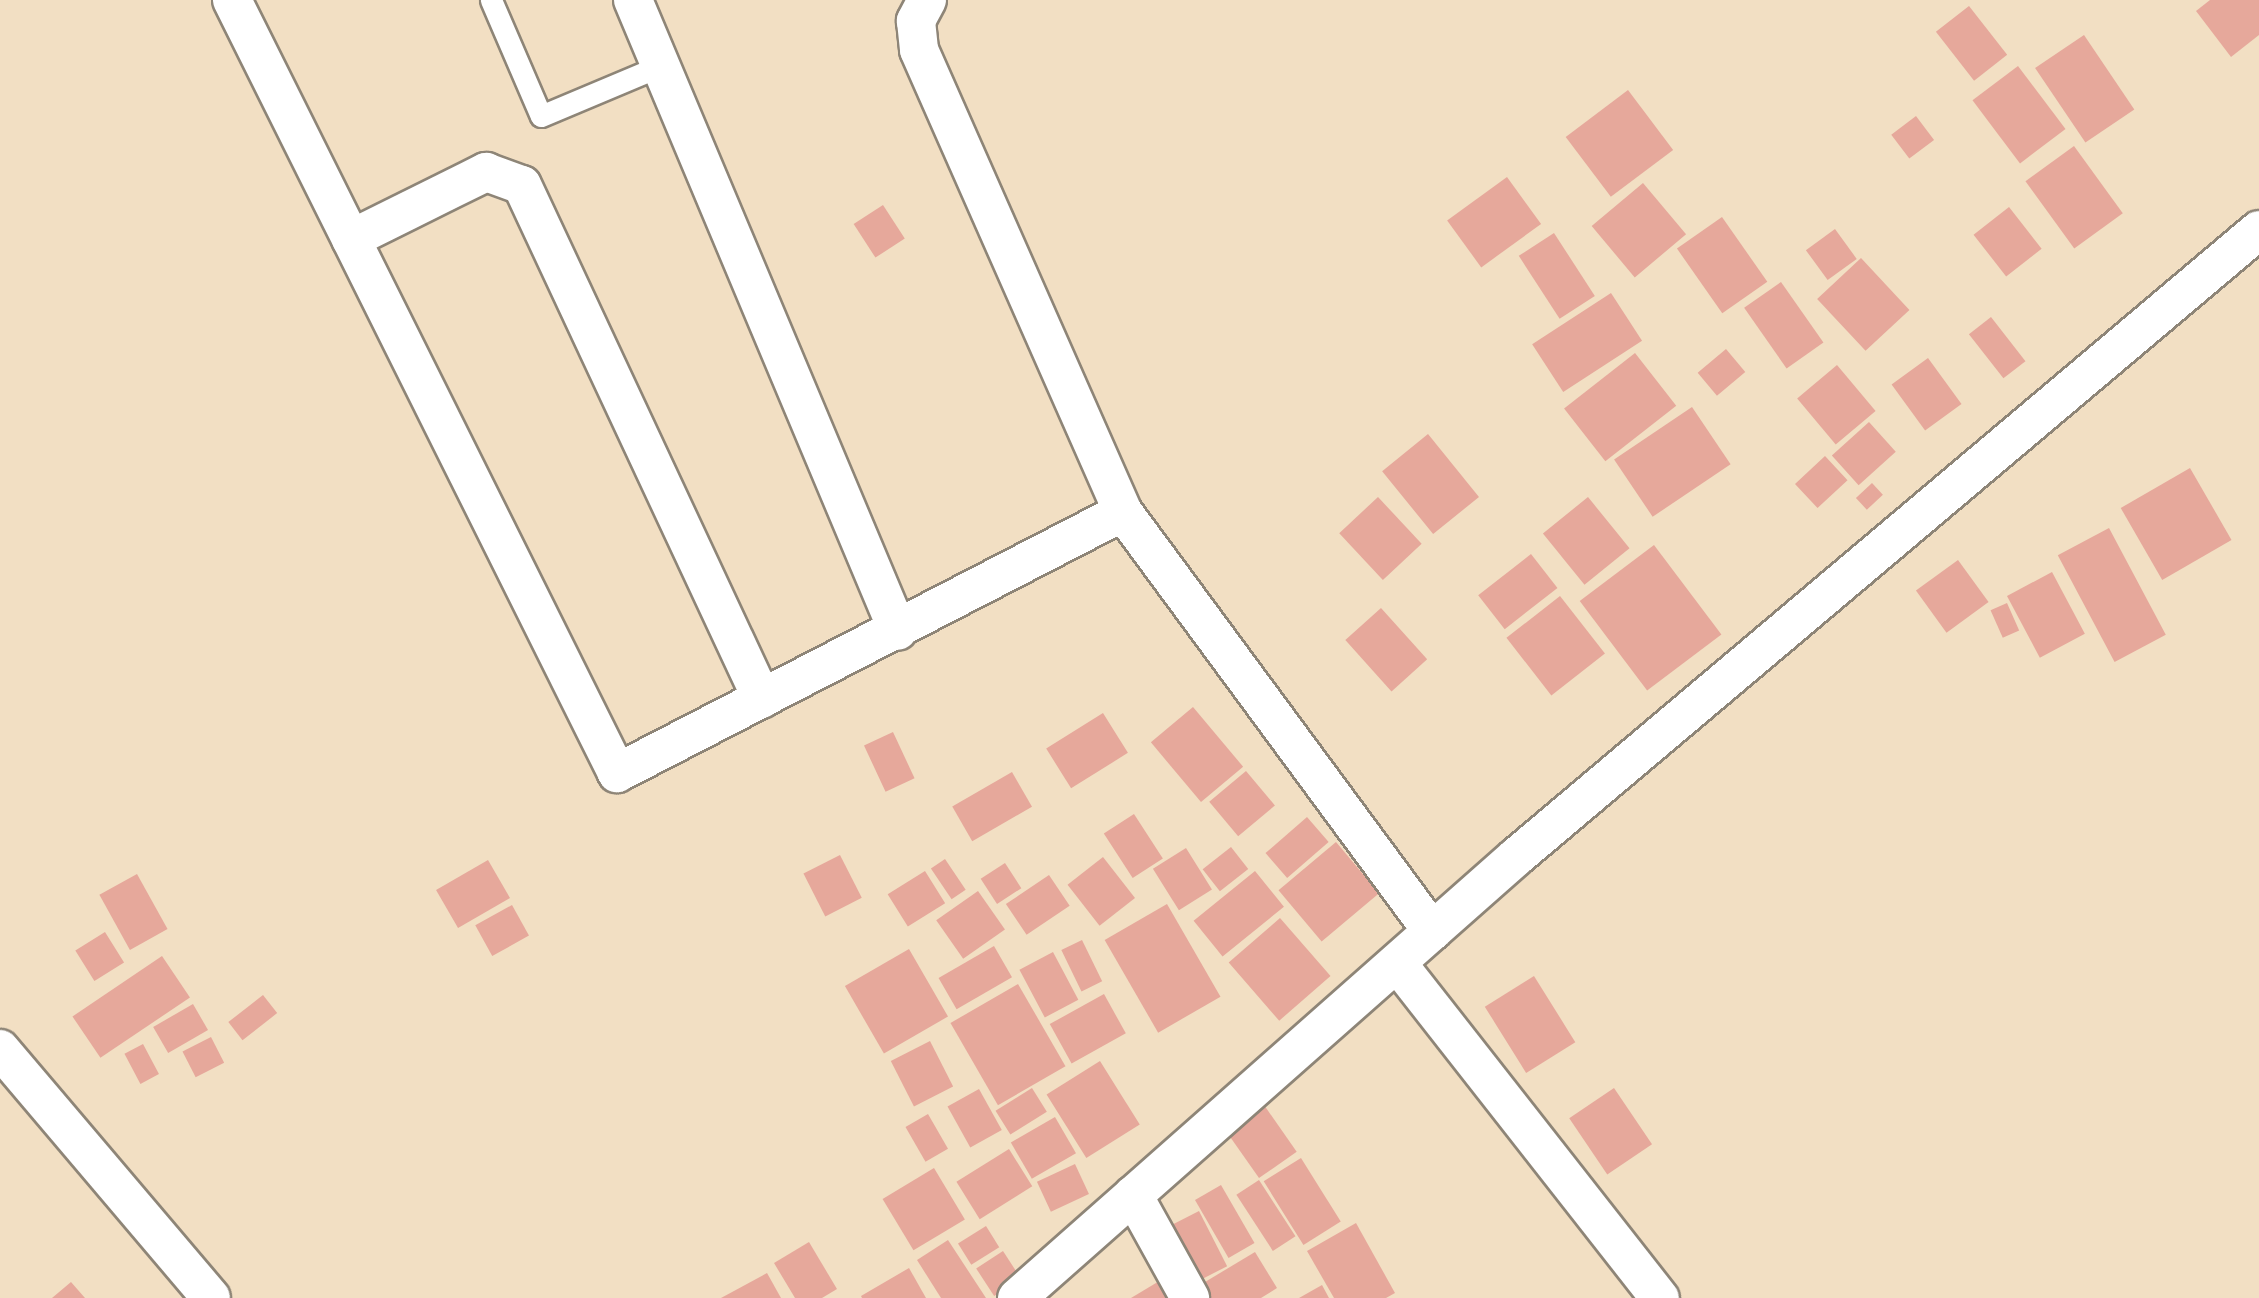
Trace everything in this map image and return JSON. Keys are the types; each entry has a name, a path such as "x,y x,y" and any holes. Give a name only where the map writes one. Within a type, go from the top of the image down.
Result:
{"street":[{"path":"232,0 617,774 898,631 1123,512"},
{"path":"633,0 898,631"},
{"path":"927,0 916,21 919,50 1123,512 1432,931"},
{"path":"351,239 486,172 522,185 762,699"},
{"path":"1017,1298 1432,931 2259,230"},
{"path":"1397,963 1660,1298"},
{"path":"0,1049 211,1298"},
{"path":"1133,1195 1190,1298"}],"lane":[{"path":"491,0 541,116 660,66"}],"building":[{"path":"2210,0 2259,0 2259,35 2231,57 2196,11"},
{"path":"1969,6 2007,55 1974,81 1936,32"},
{"path":"2084,35 2134,110 2085,143 2035,68"},
{"path":"2018,66 2066,129 2020,163 1972,100"},
{"path":"1628,90 1673,150 1611,197 1566,137"},
{"path":"1916,116 1934,140 1909,159 1891,135"},
{"path":"2074,146 2123,213 2074,248 2025,181"},
{"path":"1507,177 1541,224 1481,267 1447,220"},
{"path":"1643,183 1686,234 1635,277 1592,226"},
{"path":"883,205 905,239 875,258 854,224"},
{"path":"2009,207 2042,249 2006,276 1974,235"},
{"path":"1722,217 1767,282 1722,313 1677,249"},
{"path":"1835,229 1857,259 1828,280 1806,250"},
{"path":"1554,233 1595,296 1560,319 1519,256"},
{"path":"1861,258 1909,310 1866,351 1817,299"},
{"path":"1781,282 1823,343 1787,368 1744,308"},
{"path":"1611,293 1642,341 1563,392 1532,344"},
{"path":"1991,317 2025,361 2003,378 1969,334"},
{"path":"1726,349 1745,372 1717,396 1698,373"},
{"path":"1635,353 1676,406 1605,461 1564,408"},
{"path":"1928,358 1962,404 1925,431 1892,384"},
{"path":"1837,365 1876,411 1836,444 1797,398"},
{"path":"1692,407 1731,464 1653,517 1614,460"},
{"path":"1869,422 1896,452 1859,485 1832,455"},
{"path":"1428,434 1479,497 1433,534 1382,471"},
{"path":"1825,456 1848,480 1818,508 1795,484"},
{"path":"2190,468 2232,540 2162,580 2121,508"},
{"path":"1872,483 1883,495 1867,510 1856,498"},
{"path":"1378,497 1422,544 1383,580 1339,533"},
{"path":"1588,497 1630,548 1584,585 1543,534"},
{"path":"2109,528 2166,635 2115,662 2058,555"},
{"path":"1654,545 1721,634 1647,690 1580,601"},
{"path":"1531,554 1557,588 1505,629 1478,595"},
{"path":"1958,560 1989,602 1946,633 1916,591"},
{"path":"2052,572 2085,634 2040,658 2007,596"},
{"path":"1560,596 1605,654 1551,695 1506,638"},
{"path":"2007,603 2019,630 2003,638 1991,610"},
{"path":"1381,608 1427,659 1391,691 1345,640"},
{"path":"1193,707 1243,767 1201,802 1151,742"},
{"path":"1103,713 1128,753 1071,788 1046,749"},
{"path":"893,732 915,778 886,792 864,746"},
{"path":"1246,771 1275,805 1238,836 1209,802"},
{"path":"1012,772 1032,807 972,841 952,806"},
{"path":"1134,814 1163,858 1133,878 1104,834"},
{"path":"1307,817 1329,842 1287,878 1265,853"},
{"path":"1336,842 1379,893 1322,942 1279,890"},
{"path":"1231,847 1248,869 1220,891 1203,869"},
{"path":"1186,848 1212,890 1179,910 1153,869"},
{"path":"840,855 862,898 825,916 803,874"},
{"path":"1103,857 1135,898 1100,926 1068,885"},
{"path":"945,859 966,890 952,899 931,869"},
{"path":"488,860 510,898 458,928 436,890"},
{"path":"1005,863 1021,888 997,904 981,879"},
{"path":"925,871 945,903 908,927 888,894"},
{"path":"1255,871 1284,907 1223,956 1194,921"},
{"path":"137,874 168,929 130,950 99,895"},
{"path":"1049,875 1070,906 1027,935 1006,904"},
{"path":"978,891 1005,930 963,959 936,920"},
{"path":"1167,904 1220,997 1158,1033 1105,940"},
{"path":"512,905 529,936 492,956 475,925"},
{"path":"1280,918 1331,976 1279,1021 1229,963"},
{"path":"105,932 124,963 94,981 75,951"},
{"path":"1082,940 1102,981 1081,991 1061,950"},
{"path":"994,946 1012,977 957,1009 939,978"},
{"path":"909,949 948,1017 884,1054 845,986"},
{"path":"1053,952 1078,1000 1045,1018 1019,970"},
{"path":"162,956 190,997 100,1058 72,1016"},
{"path":"1534,976 1575,1042 1526,1073 1485,1007"},
{"path":"1018,984 1066,1066 998,1105 950,1023"},
{"path":"1104,994 1126,1033 1072,1063 1050,1024"},
{"path":"263,995 277,1013 242,1040 228,1022"},
{"path":"193,1004 208,1030 168,1053 153,1027"},
{"path":"211,1037 224,1063 196,1077 182,1052"},
{"path":"930,1041 953,1086 914,1106 891,1061"},
{"path":"143,1044 159,1074 140,1084 124,1054"},
{"path":"1100,1061 1140,1125 1086,1158 1047,1094"},
{"path":"1032,1088 1047,1112 1010,1135 996,1111"},
{"path":"1614,1088 1652,1144 1607,1175 1569,1118"},
{"path":"979,1089 1002,1130 970,1148 948,1106"},
{"path":"1264,1105 1297,1152 1259,1178 1226,1131"},
{"path":"928,1114 948,1149 925,1162 905,1127"},
{"path":"1055,1117 1076,1153 1032,1179 1011,1142"},
{"path":"1009,1149 1032,1186 980,1219 956,1182"},
{"path":"1301,1158 1341,1222 1303,1245 1264,1181"},
{"path":"1075,1164 1089,1194 1051,1212 1037,1182"},
{"path":"934,1168 965,1219 913,1250 883,1199"},
{"path":"1259,1180 1295,1236 1273,1251 1236,1195"},
{"path":"1221,1185 1254,1243 1229,1258 1195,1200"},
{"path":"1199,1211 1227,1266 1192,1284 1164,1229"},
{"path":"1356,1223 1395,1293 1386,1298 1334,1298 1307,1251"},
{"path":"986,1226 999,1247 971,1265 958,1243"},
{"path":"948,1240 986,1298 941,1298 917,1260"},
{"path":"809,1242 837,1289 822,1298 795,1298 774,1263"},
{"path":"1003,1251 1021,1279 994,1296 976,1268"},
{"path":"1255,1252 1277,1288 1261,1298 1201,1298 1195,1288"},
{"path":"909,1268 926,1298 862,1298 861,1296"},
{"path":"767,1273 781,1298 721,1298"},
{"path":"1166,1277 1179,1298 1131,1298"},
{"path":"71,1282 85,1298 52,1298"},
{"path":"1322,1285 1329,1298 1299,1298"}]}
